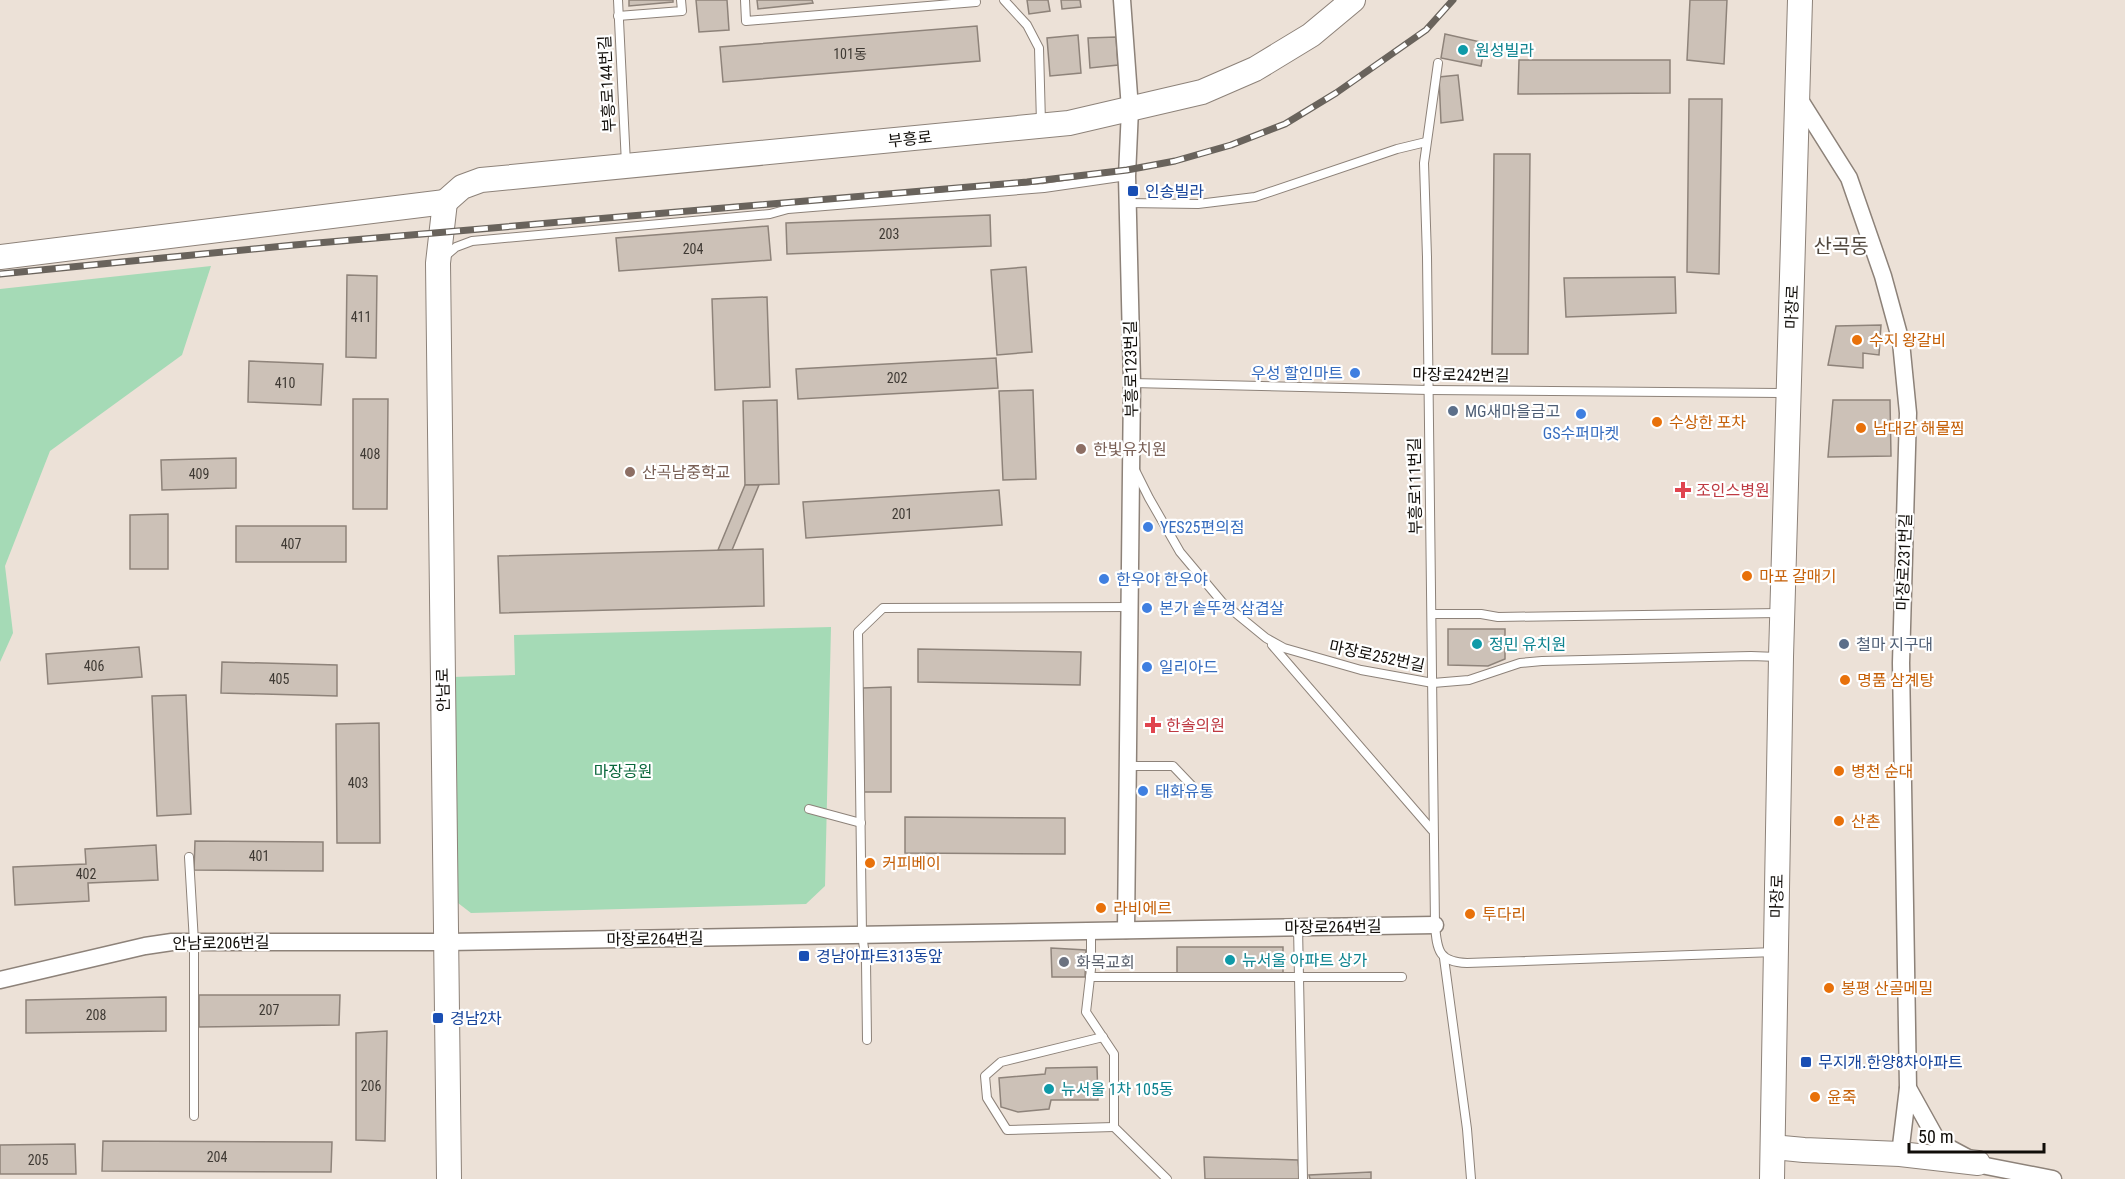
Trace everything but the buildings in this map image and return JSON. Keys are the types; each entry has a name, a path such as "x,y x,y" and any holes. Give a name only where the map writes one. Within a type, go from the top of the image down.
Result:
{"main road":[{"name":"부흥로","path":"445,202 462,187 481,180 1041,126 1068,123 1130,110 1202,92 1255,69 1311,35 1353,0"},
{"name":"마장로","path":"1772,1179 1781,657 1800,0"},
{"path":"0,257 445,202"},
{"name":"안남로","path":"445,202 438,263 449,1179"},
{"path":"1773,1147 1900,1154 1978,1163"}],"street":[{"name":"부흥로123번길","path":"1122,0 1130,110 1127,203 1132,383 1126,930"},
{"name":"마장로231번길","path":"1798,97 1850,178 1901,342 1908,413 1901,663 1908,1088 1938,1142 1978,1163 2053,1179"},
{"name":"마장로264번길","path":"447,942 1435,925"},
{"name":"안남로206번길","path":"0,980 145,946 172,942 447,942"},
{"path":"1900,1154 1908,1088"}],"lane":[{"name":"부흥로144번길","path":"618,0 627,166"},
{"path":"618,16 682,11 681,0"},
{"path":"744,0 746,21 921,3 975,2"},
{"path":"1004,0 1027,25 1039,48 1041,126"},
{"name":"부흥로111번길","path":"1435,925 1424,163 1438,63"},
{"path":"1127,203 1198,204 1255,197 1396,149 1426,142"},
{"path":"438,263 456,247 472,241 770,214 788,209 1044,188 1127,176"},
{"name":"마장로242번길","path":"1132,383 1429,390 1789,393"},
{"name":"마장로252번길","path":"1131,461 1180,552 1222,602 1266,638 1284,648 1312,657 1361,670 1433,683 1469,680 1520,663 1542,661 1781,657"},
{"path":"867,1040 866,961 862,935 858,632 883,609 1130,607"},
{"path":"1432,614 1481,614 1498,618 1783,614"},
{"path":"1266,638 1432,831"},
{"path":"1128,766 1173,766 1194,788"},
{"path":"809,808 861,823"},
{"path":"189,857 194,942 194,1116"},
{"path":"1435,925 1436,940 1444,958 1467,1130 1471,1179"},
{"path":"1298,927 1303,1179"},
{"path":"1091,931 1090,977 1086,1012 1114,1054 1114,1127 1167,1179"},
{"path":"1444,958 1467,963 1776,952"},
{"path":"1090,977 1402,976"},
{"path":"1103,1037 1001,1062 985,1076 987,1098 1007,1130 1114,1127"}],"green space":[{"path":"211,266 182,355 50,451 5,566 13,633 0,662 0,289"},
{"name":"마장공원","path":"831,627 825,886 806,904 471,913 458,903 452,677 515,675 514,635"}],"railway":[{"path":"0,274 294,245 1027,182 1127,170 1175,161 1231,145 1285,124 1336,93 1426,30 1453,0"}],"place":[{"name":"원성빌라","path":"1463,50"},
{"name":"인송빌라","path":"1133,191"},
{"name":"수지 왕갈비","path":"1857,340"},
{"name":"우성 할인마트","path":"1355,373"},
{"name":"MG새마을금고","path":"1453,411"},
{"name":"GS수퍼마켓","path":"1581,414"},
{"name":"수상한 포차","path":"1657,422"},
{"name":"남대감 해물찜","path":"1861,428"},
{"name":"한빛유치원","path":"1081,449"},
{"name":"산곡남중학교","path":"630,472"},
{"name":"조인스병원","path":"1683,490"},
{"name":"YES25편의점","path":"1148,527"},
{"name":"마포 갈매기","path":"1747,576"},
{"name":"한우야 한우야","path":"1104,579"},
{"name":"본가 솥뚜껑 삼겹살","path":"1147,608"},
{"name":"정민 유치원","path":"1477,644"},
{"name":"철마 지구대","path":"1844,644"},
{"name":"일리아드","path":"1147,667"},
{"name":"명품 삼계탕","path":"1845,680"},
{"name":"한솔의원","path":"1153,725"},
{"name":"병천 순대","path":"1839,771"},
{"name":"태화유통","path":"1143,791"},
{"name":"산촌","path":"1839,821"},
{"name":"커피베이","path":"870,863"},
{"name":"라비에르","path":"1101,908"},
{"name":"투다리","path":"1470,914"},
{"name":"경남아파트313동앞","path":"804,956"},
{"name":"뉴서울 아파트 상가","path":"1230,960"},
{"name":"화목교회","path":"1064,962"},
{"name":"봉평 산골메밀","path":"1829,988"},
{"name":"경남2차","path":"438,1018"},
{"name":"무지개.한양8차아파트","path":"1806,1062"},
{"name":"뉴서울 1차 105동","path":"1049,1089"},
{"name":"윤죽","path":"1815,1097"}],"district":[{"name":"산곡동","path":"1841,246"}]}
